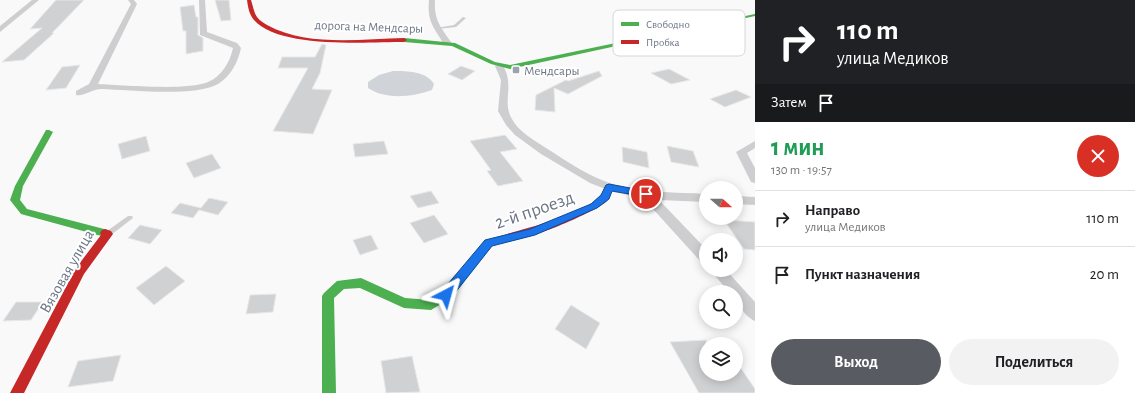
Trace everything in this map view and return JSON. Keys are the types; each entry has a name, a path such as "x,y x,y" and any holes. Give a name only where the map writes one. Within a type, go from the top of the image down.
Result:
{"street":[{"path":"0,30 36,0"},
{"path":"80,93 92,86 134,4 131,0"},
{"path":"92,86 141,89 190,88 211,84 219,80 226,73 236,56 237,48 234,45 212,38 203,33 202,0"},
{"name":"дорога на Мендсары","path":"249,0 252,12 258,21 272,29 292,35 346,40 409,39 447,42 505,67"},
{"path":"432,0 431,12 434,21 447,42"},
{"path":"745,17 755,15"},
{"path":"613,45 505,67 506,86 502,110 510,124 522,136 569,167 609,187 646,194 699,198"},
{"name":"Вязовая улица","path":"17,393 80,271 108,234 24,212 15,200 19,186 49,132"},
{"path":"755,144 741,152 755,179"},
{"name":"2-й проезд","path":"329,393 328,296 341,284 361,283 404,303 431,305 446,295 489,243 532,232 594,206 605,197 609,187"},
{"path":"646,194 699,251"},
{"path":"743,200 755,201"},
{"path":"723,277 755,314"}],"lane":[{"path":"438,28 455,26 464,18"},
{"path":"108,234 130,218"}],"shaded area":[{"path":"393,71 404,71 426,76 434,84 432,90 408,96 391,96 375,92 368,88 368,82 379,75"}],"building":[{"path":"56,0 84,0 52,33 54,33 24,60 2,62 42,28 30,29"},
{"path":"215,0 229,0 231,20 221,21"},
{"path":"194,5 196,17 198,17 198,35 203,38 203,51 186,54 186,31 183,31 180,7"},
{"path":"322,44 326,45 320,73 312,89 332,90 313,134 273,131 308,68 278,68 282,57 315,57"},
{"path":"80,65 66,88 46,90 62,67"},
{"path":"461,66 475,71 462,80 448,74"},
{"path":"669,69 690,80 671,84 651,73"},
{"path":"599,71 602,76 568,94 554,88 555,112 535,110 536,95 566,80 568,81"},
{"path":"736,90 751,97 725,107 710,99"},
{"path":"505,135 517,149 500,152 523,181 498,186 487,171 491,170 470,141"},
{"path":"146,136 150,151 122,159 118,144"},
{"path":"384,141 388,154 355,157 353,144"},
{"path":"667,146 693,151 699,167 671,162"},
{"path":"622,147 647,152 649,168 623,162"},
{"path":"212,154 221,168 194,178 186,163"},
{"path":"431,191 439,203 418,208 410,196"},
{"path":"209,198 228,202 218,215 199,210 193,218 171,213 180,203 201,208"},
{"path":"434,215 448,234 424,243 410,223"},
{"path":"743,221 755,222 755,250 744,249 743,233 733,233 727,225 743,225"},
{"path":"140,225 162,230 150,244 128,238"},
{"path":"371,235 378,249 360,255 353,240"},
{"path":"166,266 185,281 154,305 136,288"},
{"path":"276,294 273,312 246,314 250,295"},
{"path":"16,302 43,302 31,320 3,321"},
{"path":"571,305 600,323 586,349 555,329"},
{"path":"699,340 699,381 743,381 743,371 755,389 755,393 699,393 670,342"},
{"path":"121,355 113,381 68,387 78,361"},
{"path":"412,356 420,392 386,393 381,361"}],"traffic: fast":[{"path":"745,17 755,15"},
{"path":"404,40 453,44 493,63 510,67 613,45"},
{"path":"49,132 19,186 15,200 24,212 105,233"},
{"path":"329,393 328,296 341,284 361,283 404,303 431,305 447,295 489,243 511,237"}],"traffic: jam":[{"path":"249,0 253,15 259,22 274,30 291,36 329,41 404,40"},
{"path":"511,237 574,216 586,210 604,198 609,187"},
{"path":"17,393 80,271 108,234 105,233"}],"place":[{"name":"Мендсары","path":"516,70"}],"route":[{"path":"446,295 489,243 532,232 594,206 605,197 609,187 628,192 646,194"}]}
